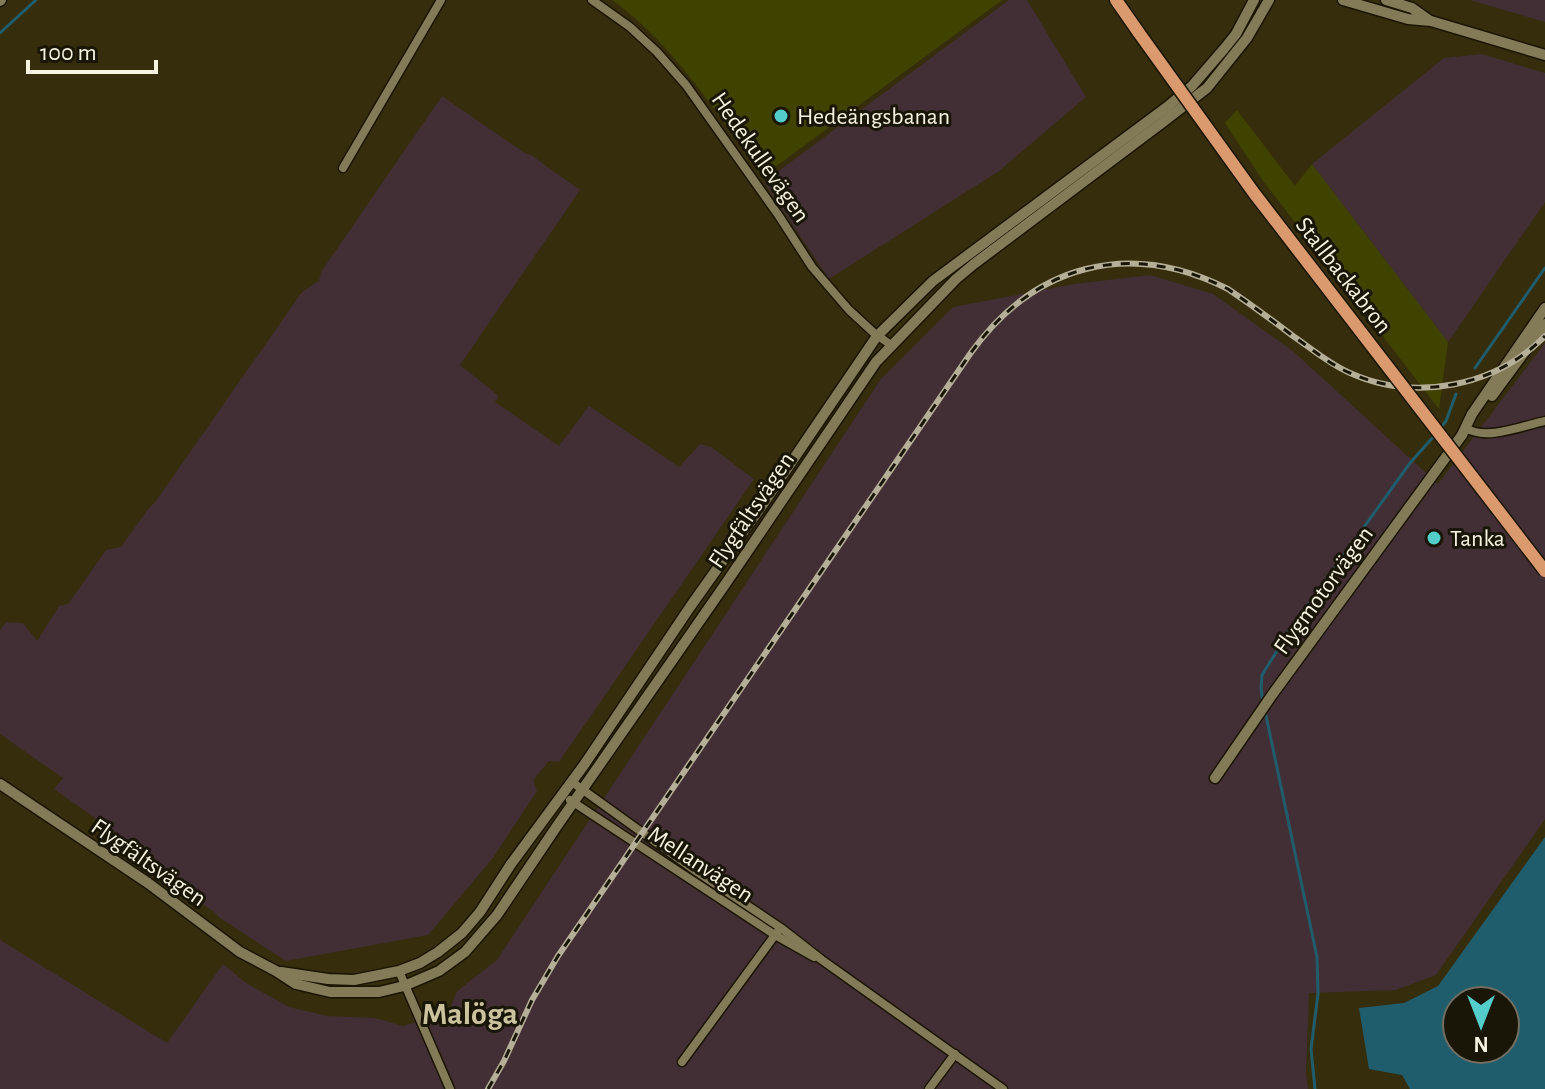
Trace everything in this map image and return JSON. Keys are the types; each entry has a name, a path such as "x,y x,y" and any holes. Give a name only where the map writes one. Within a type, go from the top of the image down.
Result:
{"highway":[{"name":"Stallbackabron","path":"1116,0 1254,193 1545,571"}],"street":[{"path":"343,168 441,0"},
{"name":"Hedekullevägen","path":"592,0 630,27 686,85 812,267 849,310 891,345"},
{"name":"Flygfältsvägen","path":"276,971 354,980 399,971 420,963 462,933 572,782 877,336 942,274 1192,86 1236,34 1254,0"},
{"name":"Flygfältsvägen","path":"0,784 148,883 240,952 296,984 330,992 379,992 404,986 439,971 465,952 483,932 740,564 876,362 956,279 990,250 1207,88 1247,38 1269,0"},
{"path":"1343,0 1408,19 1431,21 1545,55"},
{"path":"1386,0 1412,8 1431,21"},
{"name":"Flygmotorvägen","path":"1466,428 1472,414 1545,308"},
{"name":"Flygmotorvägen","path":"1215,778 1258,714 1545,324"},
{"path":"1466,428 1473,433 1487,435 1545,421"},
{"name":"Mellanvägen","path":"572,782 778,932"},
{"name":"Mellanvägen","path":"562,794 822,960 1003,1089"},
{"path":"682,1062 778,932"},
{"path":"399,971 450,1089"},
{"path":"929,1089 955,1054"}],"shaded area":[{"name":"Hedeängsbanan","path":"612,0 1002,0 763,176 675,59"},
{"path":"1009,0 1027,0 1086,97 999,171 829,279 764,182"},
{"path":"1470,0 1545,0 1545,22"},
{"path":"1482,54 1545,73 1545,202 1448,342 1312,164 1444,58"},
{"path":"442,96 580,190 460,365 499,396 495,402 559,446 589,406 679,467 700,444 711,447 754,479 559,762 549,761 533,780 537,791 493,858 428,935 286,961 220,918 189,895 135,846 54,789 63,778 0,734 0,630 6,622 23,623 37,641 59,606 68,604 106,550 121,547 302,292 319,281 321,272"},
{"path":"1237,110 1295,186 1312,164 1448,342 1439,409 1263,181 1225,123"},
{"path":"1150,275 1213,294 1294,352 1438,484 1545,343 1545,819 1436,975 1396,990 1309,993 1308,1089 0,1089 0,940 167,1043 223,964 246,983 289,1007 327,1016 375,1018 403,1026 448,1013 457,991 497,960 881,379 953,307 1074,284"}],"water":[{"path":"1545,837 1545,1089 1410,1089 1402,1075 1369,1069 1359,1008 1404,1003 1438,986"}],"waterway":[{"path":"0,33 36,0"},
{"path":"1475,368 1545,268"},
{"path":"1439,430 1446,421 1456,394"},
{"path":"1263,704 1262,675 1290,630 1410,463 1434,436"},
{"path":"1265,711 1317,957 1318,994 1311,1049 1315,1089"}],"railway":[{"path":"488,1089 532,1000 558,956 970,354 995,323 1023,299 1054,281 1086,269 1120,264 1155,265 1191,274 1228,289 1342,369 1375,382 1401,387 1453,384 1478,378 1503,367 1545,336"}],"place":[{"name":"Hedeängsbanan","path":"781,116"},
{"name":"Tanka","path":"1434,538"}],"district":[{"name":"Malöga","path":"470,1013"}]}
